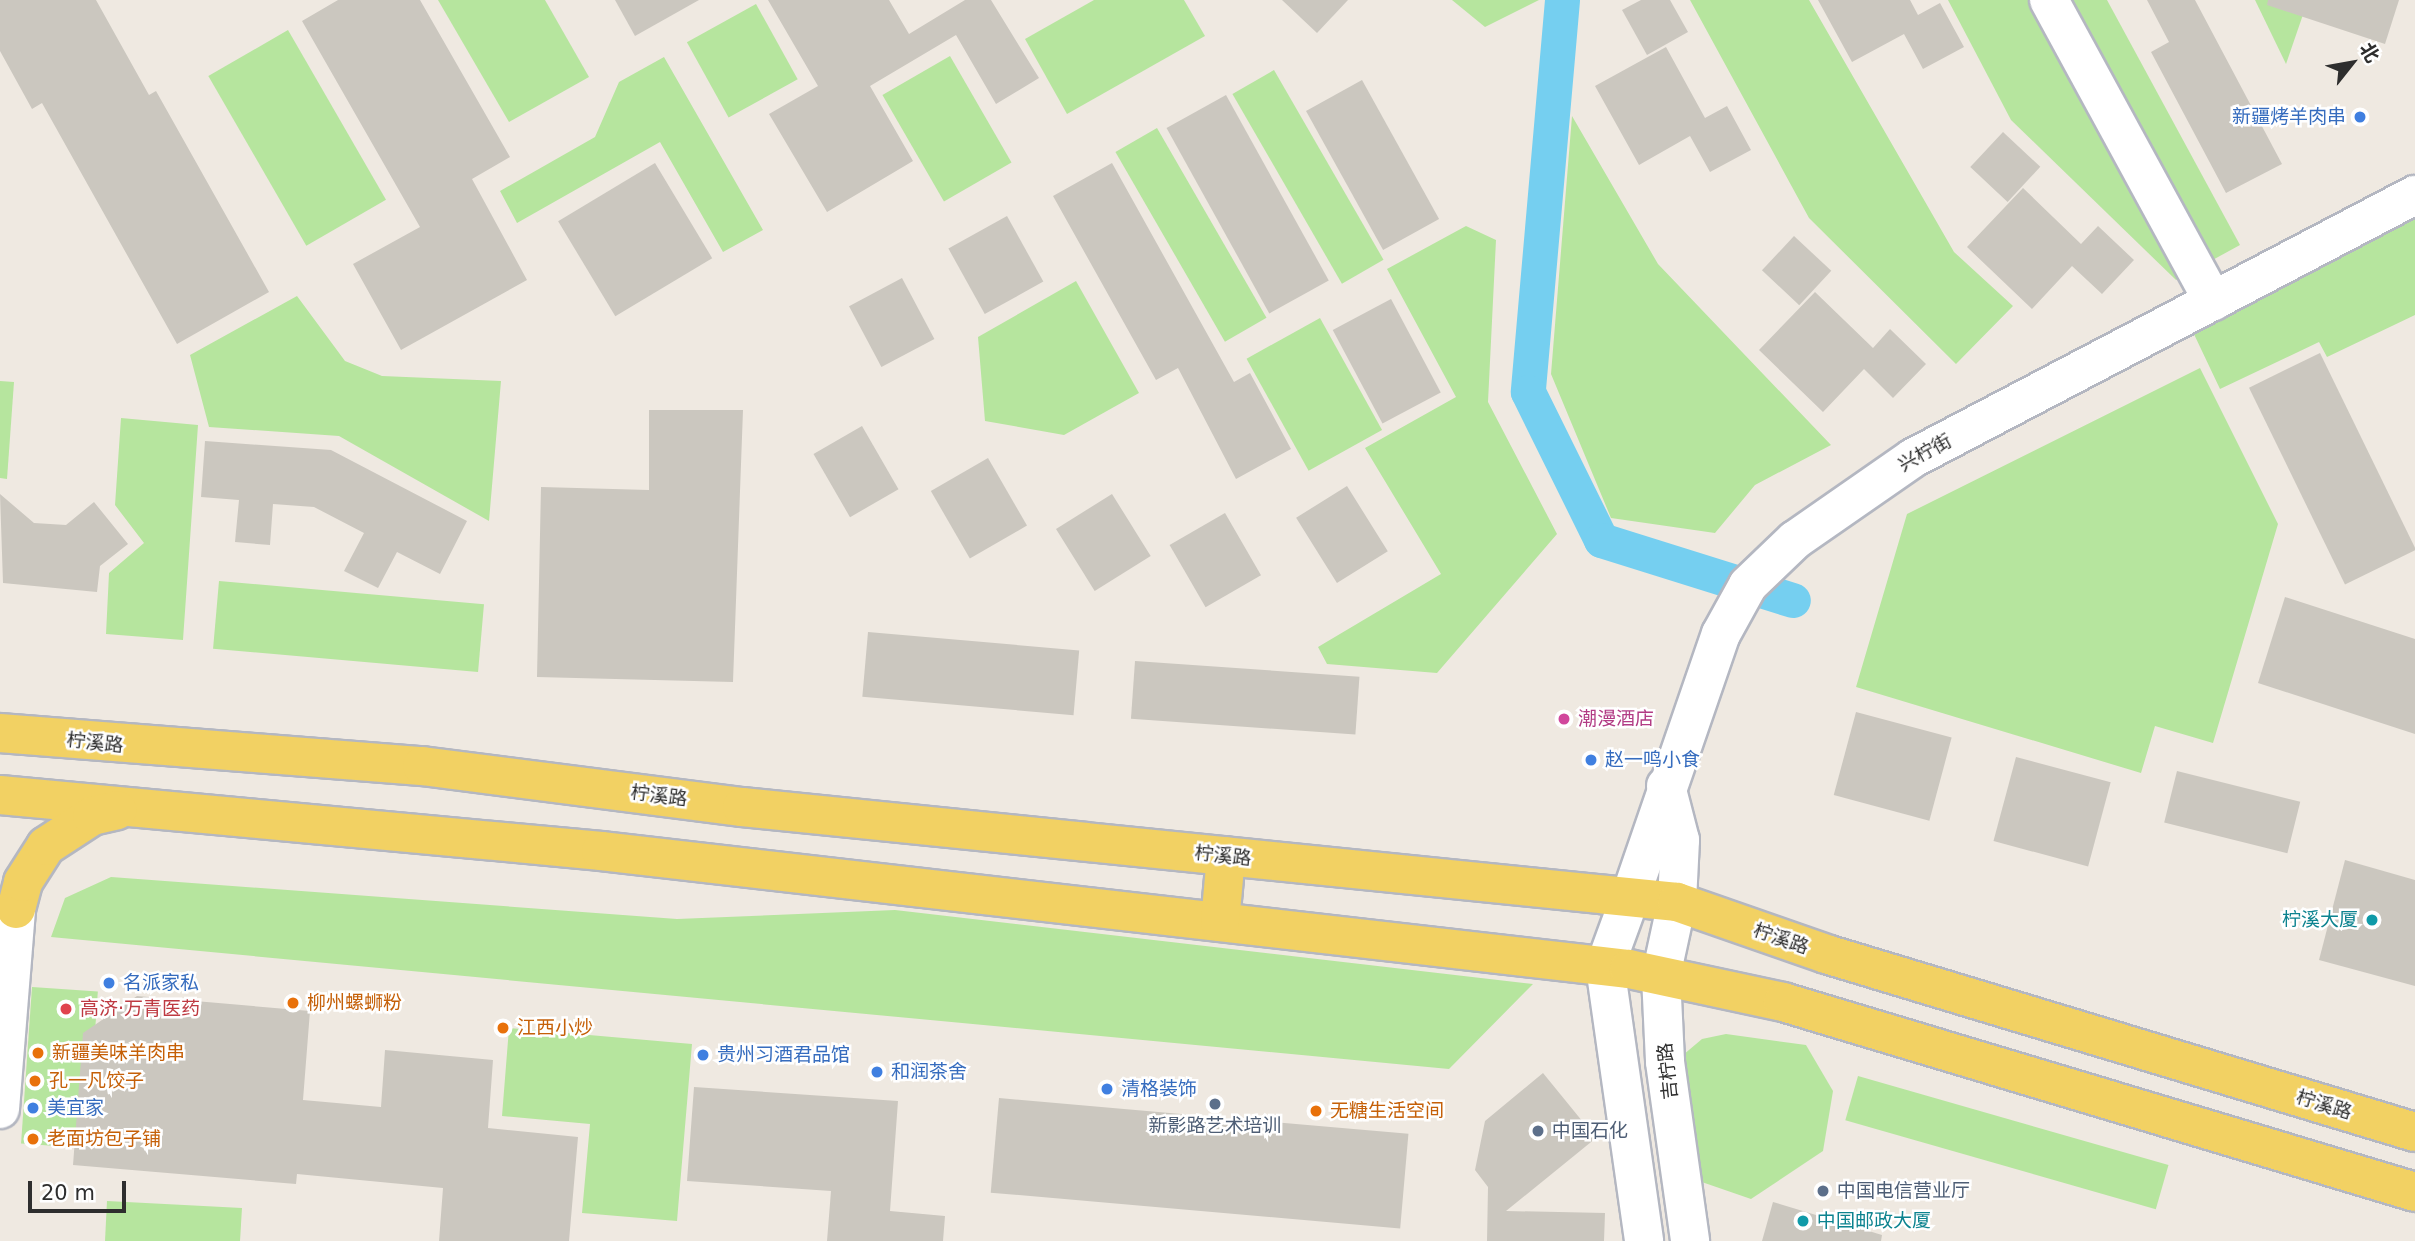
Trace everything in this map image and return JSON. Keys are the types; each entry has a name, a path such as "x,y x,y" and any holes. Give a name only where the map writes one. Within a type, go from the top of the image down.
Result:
{"main road":[{"path":"0,724 134,747"},
{"name":"柠溪路","path":"0,733 134,747 422,766 742,807 1631,895 1677,902 1826,954 2415,1132"},
{"path":"7,796 601,851 1605,966 1783,1002 2415,1192"},
{"path":"16,909 23,883 46,846 92,816 128,808"},
{"path":"1220,922 1226,856"},
{"path":"0,873 16,909"},
{"path":"2078,1091 2092,1034"}],"street":[{"path":"2049,0 2213,301"},
{"name":"兴柠街","path":"1605,966 1666,786 1733,609 1748,585 1795,540 1913,458 2415,195"},
{"name":"吉柠路","path":"1666,786 1680,840 1677,902 1661,976 1665,1062 1690,1241"},
{"path":"0,1109 16,909"},
{"path":"1605,966 1644,1241"}],"green space":[{"path":"438,0 545,0 589,77 509,122"},
{"path":"1094,0 1184,0 1205,36 1067,114 1025,39"},
{"path":"1452,0 1539,0 1485,27"},
{"path":"1690,0 1809,0 1954,252 2013,306 1956,364 1809,218"},
{"path":"1948,0 2107,0 2240,245 2176,280 2011,120"},
{"path":"2255,0 2308,0 2286,64"},
{"path":"756,4 798,79 729,118 687,42"},
{"path":"288,30 386,200 306,246 208,76"},
{"path":"950,56 1012,163 944,202 882,95"},
{"path":"664,57 763,230 723,252 660,142 517,223 500,191 595,137 619,82"},
{"path":"1274,70 1384,260 1342,284 1232,94"},
{"path":"1572,116 1658,264 1831,445 1755,485 1715,533 1611,518 1551,374"},
{"path":"1157,128 1266,318 1225,342 1115,152"},
{"path":"2415,215 2415,315 2327,357 2319,342 2220,389 2192,330"},
{"path":"1466,226 1496,240 1488,402 1557,534 1437,673 1327,664 1318,647 1441,574 1365,448 1456,397 1387,269"},
{"path":"1076,281 1139,393 1064,435 985,421 978,337"},
{"path":"297,296 345,361 382,376 501,381 489,521 339,436 209,427 190,355"},
{"path":"1320,318 1382,430 1309,471 1247,359"},
{"path":"2200,368 2278,524 2213,743 2155,726 2141,773 1856,687 1907,514"},
{"path":"0,381 14,382 7,479 0,478"},
{"path":"121,418 198,425 183,640 106,634 109,573 144,543 115,505"},
{"path":"219,581 484,604 478,672 213,649"},
{"path":"111,877 677,919 895,910 1533,984 1449,1069 51,937 65,898"},
{"path":"32,987 98,992 87,1148 21,1144"},
{"path":"509,1028 692,1044 677,1221 582,1213 590,1124 502,1116"},
{"path":"1726,1034 1806,1045 1833,1091 1823,1151 1751,1199 1696,1180 1683,1055 1702,1039"},
{"path":"1858,1076 2168,1165 2156,1209 1845,1120"},
{"path":"107,1201 242,1208 240,1241 105,1241"}],"building":[{"path":"0,0 96,0 149,95 156,91 269,292 177,344 42,103 32,109 0,51"},
{"path":"338,0 420,0 510,157 472,179 527,280 401,350 353,264 420,227 302,21"},
{"path":"615,0 699,0 635,36"},
{"path":"768,0 889,0 909,34 965,0 991,0 1039,78 996,104 956,35 870,86 913,161 827,212 769,114 818,86"},
{"path":"1282,0 1348,0 1317,33"},
{"path":"1641,0 1670,0 1688,32 1647,55 1622,10"},
{"path":"1818,0 1910,0 1918,15 1940,3 1964,47 1923,69 1904,34 1852,62"},
{"path":"2147,0 2195,0 2282,164 2226,193 2151,52 2169,42"},
{"path":"2268,0 2399,0 2385,44 2267,5"},
{"path":"1666,47 1705,118 1727,106 1751,150 1710,172 1690,136 1639,165 1595,86"},
{"path":"1362,80 1439,219 1383,250 1306,111"},
{"path":"1226,95 1329,280 1269,313 1167,128"},
{"path":"2003,132 2040,167 2008,202 1970,167"},
{"path":"655,163 712,258 615,316 558,221"},
{"path":"1112,163 1234,382 1250,373 1291,449 1236,479 1178,368 1156,380 1053,196"},
{"path":"2023,188 2081,244 2098,226 2134,260 2102,294 2072,266 2032,309 1967,247"},
{"path":"1007,216 1043,282 985,314 948,248"},
{"path":"1794,236 1831,271 1799,305 1762,270"},
{"path":"902,278 934,339 881,367 849,306"},
{"path":"1815,292 1873,348 1890,329 1926,364 1893,398 1864,369 1823,412 1759,350"},
{"path":"1391,299 1441,393 1382,424 1333,330"},
{"path":"2320,353 2415,548 2415,550 2345,584 2249,388"},
{"path":"649,410 743,410 733,682 537,677 541,487 649,490"},
{"path":"862,426 898,489 850,517 814,454"},
{"path":"205,441 331,450 467,521 440,574 397,552 378,588 344,571 364,533 314,507 273,504 270,545 235,542 239,500 201,497"},
{"path":"988,458 1027,526 970,559 931,491"},
{"path":"1347,486 1388,551 1337,583 1296,518"},
{"path":"0,494 34,523 66,525 94,502 128,544 100,566 97,592 3,583"},
{"path":"1112,494 1151,556 1095,591 1056,529"},
{"path":"1225,513 1261,575 1206,607 1170,545"},
{"path":"2285,597 2415,639 2415,734 2258,683"},
{"path":"868,632 1079,650 1074,715 862,697"},
{"path":"1135,661 1359,677 1355,735 1131,719"},
{"path":"1856,712 1952,738 1929,821 1834,795"},
{"path":"2016,757 2111,782 2088,866 1993,841"},
{"path":"2177,771 2300,802 2287,853 2164,822"},
{"name":"柠溪大厦","path":"2345,860 2415,880 2415,986 2319,960"},
{"path":"137,996 310,1011 303,1100 381,1107 385,1050 493,1060 488,1128 578,1137 569,1241 439,1241 443,1188 297,1174 296,1184 73,1165 83,1033"},
{"path":"1543,1073 1596,1138 1506,1211 1605,1213 1604,1241 1487,1241 1488,1187 1475,1170 1485,1121"},
{"path":"694,1087 898,1101 890,1211 945,1216 943,1241 827,1241 831,1191 687,1181"},
{"path":"999,1098 1408,1134 1400,1228 991,1193"},
{"name":"中国邮政大厦","path":"1773,1202 1882,1235 1881,1241 1762,1241"}],"waterway":[{"path":"1562,0 1528,392 1601,540 1793,600"}],"place":[{"name":"新疆烤羊肉串","path":"2360,117"},
{"name":"潮漫酒店","path":"1564,719"},
{"name":"赵一鸣小食","path":"1591,760"},
{"name":"柠溪大厦","path":"2372,920"},
{"name":"名派家私","path":"109,983"},
{"name":"柳州螺蛳粉","path":"293,1003"},
{"name":"高济·万青医药","path":"66,1009"},
{"name":"江西小炒","path":"503,1028"},
{"name":"新疆美味羊肉串","path":"38,1053"},
{"name":"贵州习酒君品馆","path":"703,1055"},
{"name":"和润茶舍","path":"877,1072"},
{"name":"孔一凡饺子","path":"35,1081"},
{"name":"清格装饰","path":"1107,1089"},
{"name":"新影路艺术培训","path":"1215,1104"},
{"name":"美宜家","path":"33,1108"},
{"name":"无糖生活空间","path":"1316,1111"},
{"name":"中国石化","path":"1538,1131"},
{"name":"老面坊包子铺","path":"33,1139"},
{"name":"中国电信营业厅","path":"1823,1191"},
{"name":"中国邮政大厦","path":"1803,1221"}]}
